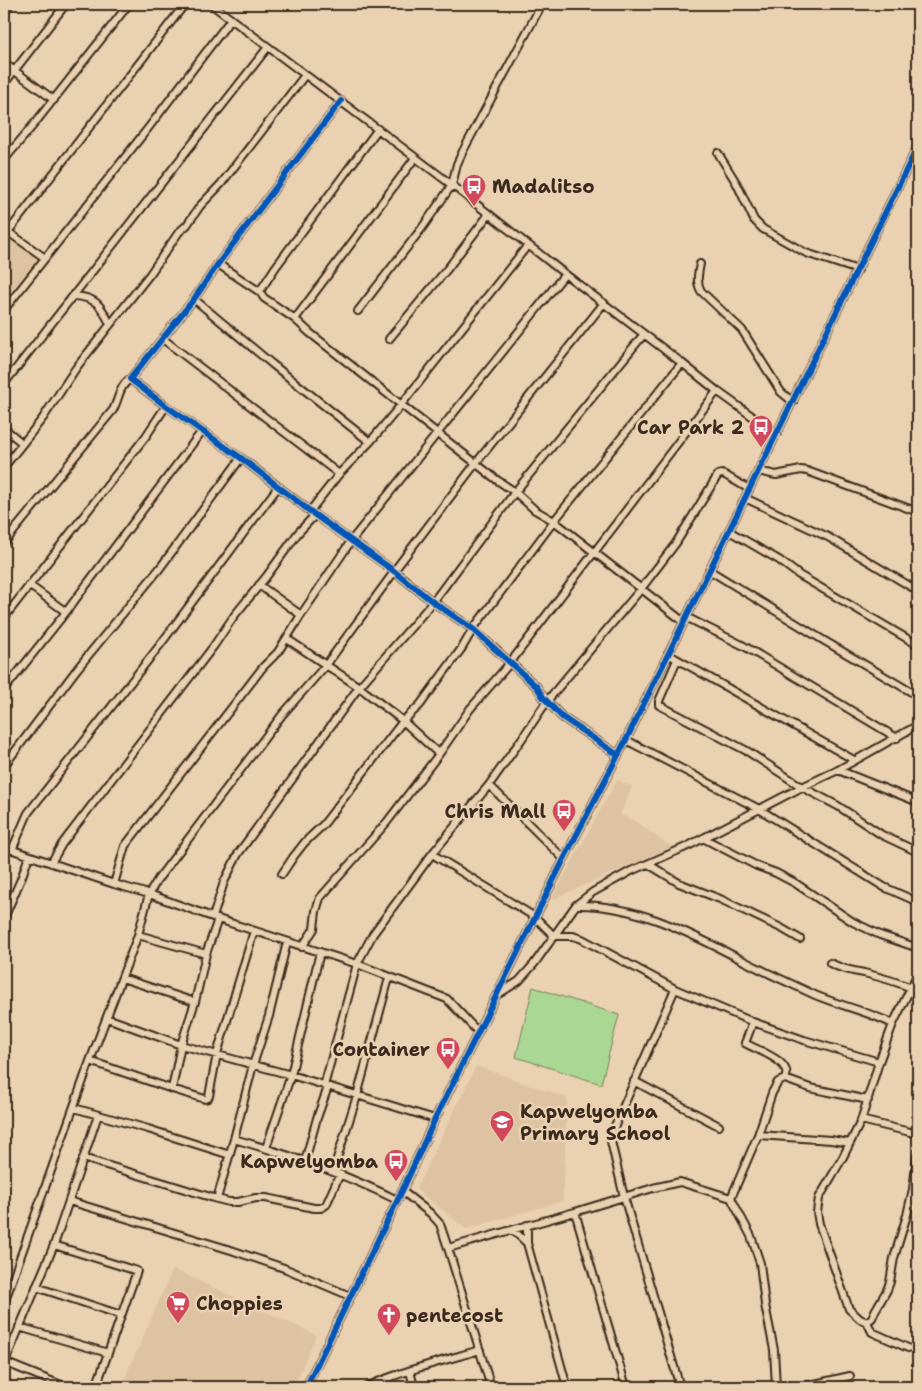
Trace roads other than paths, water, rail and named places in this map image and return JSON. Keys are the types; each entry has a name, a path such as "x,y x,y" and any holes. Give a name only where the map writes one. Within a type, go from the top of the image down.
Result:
{"street":[{"path":"4,12 10,4"},
{"path":"4,84 66,4"},
{"path":"4,160 54,100 129,4"},
{"path":"45,258 6,230 186,4"},
{"path":"211,4 490,214 717,391 777,434"},
{"path":"358,311 452,185 457,164 463,151 542,4"},
{"path":"4,310 149,127 231,19"},
{"path":"4,384 268,47"},
{"path":"4,63 54,100"},
{"path":"4,467 43,418 76,368 150,274 179,232 221,184 304,75"},
{"path":"4,543 113,410 125,382 130,379 194,299 218,264 341,101"},
{"path":"260,292 274,268 378,129"},
{"path":"306,1387 435,1119 564,859 626,740 918,146"},
{"path":"718,153 734,179 754,220 763,229 806,253 858,270"},
{"path":"295,319 415,158"},
{"path":"389,339 490,214"},
{"path":"51,862 62,844 266,577 339,474 370,442 401,405 528,245"},
{"path":"218,264 260,292 264,298 295,319 437,434 497,480 516,492 535,510 554,521 641,589 685,620 744,646 897,738"},
{"path":"700,264 697,278 701,291 742,330 781,392 793,402"},
{"path":"114,884 125,846 225,715 263,667 278,652 351,541 565,274"},
{"path":"73,296 84,296 97,301 110,324"},
{"path":"194,299 286,376 370,442"},
{"path":"4,1303 90,1061 138,935 149,894 158,879 282,715 326,665 476,463 604,304"},
{"path":"172,1089 181,1045 195,1002 224,882 238,854 359,687 433,602 516,492 644,334"},
{"path":"163,339 339,474"},
{"path":"282,874 294,856 323,825 403,721 420,705 462,648 473,629 554,521 682,362"},
{"path":"130,379 241,458 433,602 473,629 537,687 562,717 618,755"},
{"path":"302,947 314,929 320,898 388,822 470,709 510,663 717,391"},
{"path":"4,618 166,406"},
{"path":"4,428 22,443"},
{"path":"4,690 66,612 202,431"},
{"path":"4,766 77,669 160,568 241,458"},
{"path":"758,471 776,475 801,470 807,471 918,512"},
{"path":"304,1161 326,1087 357,964 373,934 432,854 489,785 522,740 547,701 641,589 676,543 718,475 725,475 749,489"},
{"path":"12,850 28,813 160,645 278,487"},
{"path":"745,498 828,537 918,591"},
{"path":"729,531 779,560 799,575 918,645"},
{"path":"709,570 918,696"},
{"path":"29,585 66,612"},
{"path":"258,585 301,615"},
{"path":"287,639 359,687 403,721 439,754"},
{"path":"668,654 854,760"},
{"path":"677,660 658,701 659,705 748,751 802,787 838,806 882,835 918,852"},
{"path":"496,996 519,981 534,964 576,904 593,892 631,871 703,838 838,770 918,725"},
{"path":"626,740 759,809 884,888 918,902"},
{"path":"838,770 918,802"},
{"path":"489,785 564,859"},
{"path":"703,838 795,883 853,922 886,937 918,948"},
{"path":"4,847 357,964 447,999 478,1032"},
{"path":"432,854 535,917 554,936 573,936 582,939 675,988 753,1022 804,1040 879,1062"},
{"path":"4,916 29,856"},
{"path":"648,864 679,883 720,899 800,939"},
{"path":"576,904 615,907 649,917 728,952 820,997 861,1010 893,1024"},
{"path":"90,1061 172,1089 205,1099 208,1098 216,1054 254,931"},
{"path":"138,935 206,954"},
{"path":"217,1199 253,1065 269,1016 287,942"},
{"path":"266,1148 291,1075 320,952"},
{"path":"830,963 842,968 898,982 911,988"},
{"path":"908,1348 872,1332 867,1322 860,1319 849,1309 819,1224 817,1212 819,1198 861,1120 893,1024 918,974"},
{"path":"122,978 195,1002"},
{"path":"333,1171 357,1096 389,978"},
{"path":"675,988 610,1136 624,1197 680,1387"},
{"path":"107,1018 181,1045 291,1075 435,1119"},
{"path":"753,1022 745,1043 768,1054 782,1064 787,1071 785,1079"},
{"path":"731,1198 778,1082 785,1079 810,1088 868,1100"},
{"path":"634,1081 719,1126"},
{"path":"74,1108 156,1131 230,1155"},
{"path":"66,1387 4,1362 54,1245 98,1115"},
{"path":"861,1120 918,1134"},
{"path":"758,1135 850,1143"},
{"path":"234,1139 333,1171 397,1200"},
{"path":"867,1322 872,1318 890,1282 894,1258 913,1189 918,1151"},
{"path":"83,1158 229,1202 266,1198 314,1208 326,1205 340,1174"},
{"path":"448,1248 680,1182 731,1198 750,1236 760,1263 765,1305 774,1350 776,1387"},
{"path":"402,1191 430,1213 440,1224 491,1387"},
{"path":"69,1202 231,1250 284,1268 350,1296"},
{"path":"575,1212 626,1387"},
{"path":"527,1225 526,1243 567,1387"},
{"path":"513,1230 526,1243"},
{"path":"54,1245 137,1271 96,1387"},
{"path":"36,1287 121,1315"},
{"path":"19,1327 108,1353"},
{"path":"366,1387 410,1371 480,1350"},
{"path":"410,1371 414,1387"},
{"path":"801,1387 850,1376"}],"waterway":[{"path":"918,1334 913,1351 918,1356"}],"place":[{"name":"Madalitso","path":"474,207"},
{"name":"Car Park 2","path":"761,448"},
{"name":"Chris Mall","path":"564,832"},
{"name":"Container","path":"448,1070"},
{"name":"Kapwelyomba Primary School","path":"502,1143"},
{"name":"Kapwelyomba","path":"396,1182"},
{"name":"Choppies","path":"178,1324"},
{"name":"pentecost","path":"389,1336"}]}
